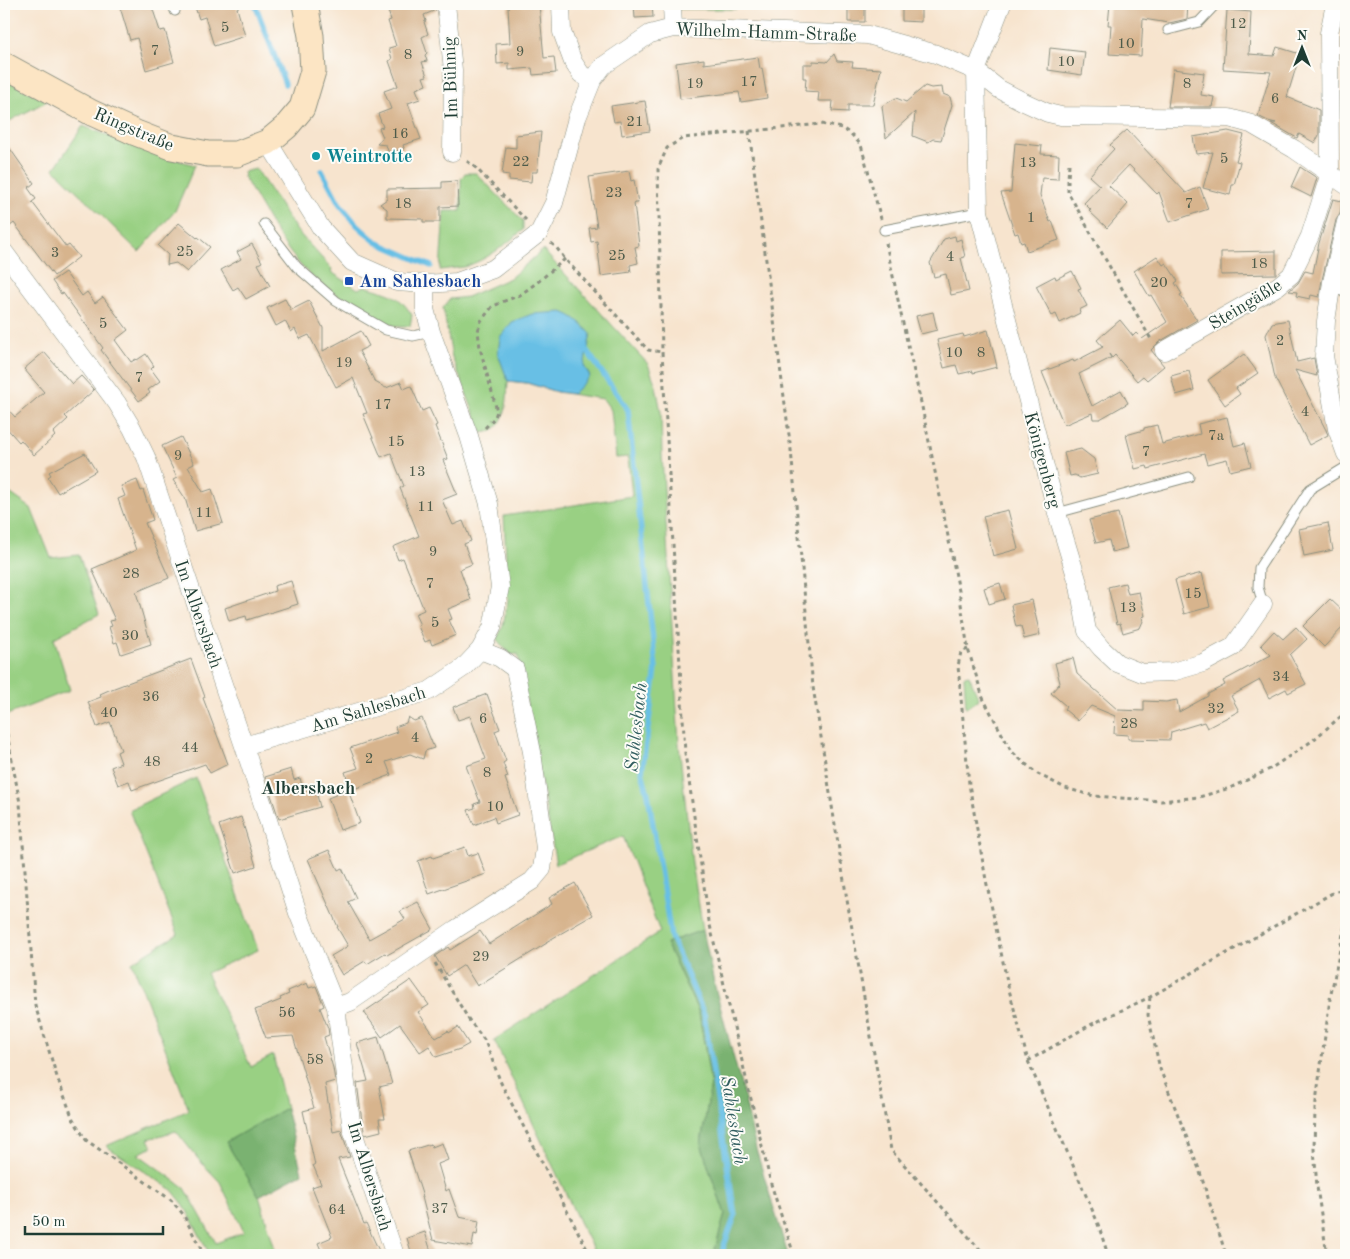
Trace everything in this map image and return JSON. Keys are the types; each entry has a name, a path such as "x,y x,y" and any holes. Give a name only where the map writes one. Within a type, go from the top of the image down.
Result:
{"street":[{"name":"Ringstraße","path":"4,65 92,113 172,148 208,154 237,154 268,142 286,127 302,108 313,71 311,36 305,4"},
{"name":"Im Bühnig","path":"446,4 453,70 452,152"},
{"path":"561,4 562,32 573,62 581,74 592,81"},
{"path":"672,4 673,28"},
{"path":"976,71 1002,4"},
{"name":"Steingäßle","path":"1164,350 1278,286 1291,275 1310,236 1330,173 1329,33 1335,4"},
{"name":"Wilhelm-Hamm-Straße","path":"268,142 321,228 352,262 397,282 425,284 457,282 493,269 539,233 554,204 577,118 592,81 603,66 642,39 650,34 673,28 868,35 936,54 976,71 999,89 1048,113 1061,116 1229,118 1240,120 1251,124 1294,149 1346,184"},
{"name":"Königenberg","path":"976,71 979,212 1057,513 1079,586 1087,631 1116,663 1142,673 1172,672 1203,663 1233,646 1263,604"},
{"path":"1346,222 1332,282 1326,321 1324,356 1337,429 1346,454"},
{"name":"Im Albersbach","path":"4,252 117,403 132,428 146,458 244,746 298,913 336,1007 352,1129 395,1255"},
{"name":"Am Sahlesbach","path":"244,746 429,691 464,668 480,650 492,628 500,587 489,504 468,436 431,332 425,310 425,284"},
{"path":"336,1007 350,1002 532,881 542,870 545,848 532,752 515,669 500,658 480,650"}],"lane":[{"path":"1168,30 1199,22 1216,4"},
{"path":"884,230 979,212"},
{"path":"264,224 297,266 336,301 386,330 413,336 431,332"},
{"path":"1332,282 1346,294"},
{"path":"1263,604 1258,586 1259,568 1310,489 1346,467"},
{"path":"1057,513 1189,477"}],"path":[{"path":"794,1255 772,1184 709,921 685,753 662,352 658,169 667,148 683,138 821,124 842,128 861,145 884,230 922,408 955,572 968,649 983,698 1011,751 1036,773 1065,788 1094,796 1162,801 1199,797 1230,788 1270,769 1312,741 1346,712"},
{"path":"749,131 791,450 813,687 848,906 891,1150 985,1255"},
{"path":"452,152 476,168 539,233 556,247 648,350 662,352"},
{"path":"1069,164 1068,192 1155,346 1164,350"},
{"path":"468,436 485,428 495,417 497,411 480,348 478,331 482,321 492,307 520,295 565,259"},
{"path":"968,649 961,652 958,666 968,784 1008,986 1028,1061 1097,1220 1108,1255"},
{"path":"4,718 20,803 35,1005 57,1077 73,1119 86,1140 172,1200 183,1214 204,1255"},
{"path":"1028,1061 1090,1025 1150,997 1336,891 1346,889"},
{"path":"1327,1255 1316,1177 1314,1149 1315,1109 1330,999 1346,919"},
{"path":"426,950 484,1041 501,1083 590,1255"},
{"path":"1150,997 1148,1015 1160,1069 1199,1169 1226,1255"}],"green space":[{"path":"677,4 736,4 736,9 677,9"},
{"path":"4,79 47,101 4,124"},
{"path":"83,126 156,154 195,165 175,211 139,252 54,169"},
{"path":"256,169 297,231 332,269 331,272 358,289 365,286 397,298 412,315 410,326 395,326 380,320 339,296 310,275 282,241 244,177 243,172"},
{"path":"465,173 476,173 523,221 523,230 488,256 472,264 440,270 444,211 461,211 461,179"},
{"path":"543,250 648,364 656,386 661,412 679,745 692,863 703,930 666,943 699,1013 711,1084 701,1143 725,1214 715,1255 596,1255 494,1040 660,932 623,836 556,864 518,654 511,655 497,640 503,625 508,600 504,516 632,496 628,457 616,458 611,410 603,399 557,392 527,383 508,381 507,401 502,420 493,430 482,433 452,357 443,308 450,299 467,297 510,278"},
{"path":"4,489 31,508 51,558 79,555 99,614 54,638 70,690 7,715 4,715"},
{"path":"969,675 979,699 966,708 964,676"},
{"path":"196,778 258,950 206,973 251,1067 273,1055 286,1108 226,1142 259,1196 275,1249 279,1255 210,1255 184,1205 172,1190 106,1146 189,1110 132,962 178,934 129,810","holes":["176,1131 199,1160 220,1182 244,1232 216,1243 185,1188 138,1154 152,1147 148,1139"]},
{"path":"703,930 714,983 756,1149 788,1255 715,1255 725,1214 701,1144 711,1084 699,1013 666,943"},
{"path":"286,1108 302,1173 259,1196 226,1142"}],"water":[{"path":"562,312 578,321 591,334 584,366 590,376 573,394 557,392 527,383 508,381 498,354 500,337 512,322 532,314"}],"building":[{"path":"119,4 151,4 160,31 165,30 174,62 146,70 137,38 130,40"},
{"path":"194,4 238,4 237,8 245,36 214,46 205,17 199,19"},
{"path":"399,4 436,4 436,10 424,15 428,34 422,37 427,53 425,55 427,61 422,62 427,76 423,77 426,85 416,89 420,99 408,103 421,139 403,145 404,148 389,154 386,145 377,144 383,137 379,128 383,127 378,114 391,109 384,91 398,86 389,61 392,59 389,48 396,46 388,21 391,20 387,8"},
{"path":"511,4 539,4 544,58 554,57 556,73 533,75 532,68 509,70 509,63 497,64 496,44 510,43 508,7"},
{"path":"634,4 652,4 653,17 635,18"},
{"path":"902,4 921,4 921,22 902,21"},
{"path":"1110,4 1188,4 1187,19 1169,23 1143,19 1141,56 1109,54 1111,25 1108,25"},
{"path":"848,5 865,5 865,22 848,22"},
{"path":"1227,10 1251,12 1249,54 1274,56 1277,47 1300,54 1287,97 1319,110 1319,135 1315,143 1299,134 1297,138 1271,123 1276,123 1258,116 1271,72 1223,69"},
{"path":"1050,48 1085,52 1082,75 1048,70"},
{"path":"834,54 837,61 853,62 852,67 881,69 873,105 848,105 848,112 832,111 833,101 818,101 819,92 805,91 806,78 803,78 803,64 813,64 813,61 827,62"},
{"path":"758,57 760,69 762,68 767,98 741,102 739,92 680,99 676,63 704,59 704,64"},
{"path":"1173,69 1204,73 1201,95 1214,97 1212,107 1168,107"},
{"path":"925,86 931,88 942,87 943,94 950,97 952,105 941,140 933,139 928,142 913,136 915,112 886,138 882,106 896,98 906,102"},
{"path":"645,101 650,131 622,135 620,121 614,122 611,106"},
{"path":"1127,130 1186,193 1200,187 1208,209 1170,222 1159,192 1157,194 1129,165 1109,186 1128,204 1107,228 1089,211 1091,210 1084,203 1100,186 1089,176 1114,149 1110,145"},
{"path":"1228,131 1244,135 1236,161 1240,162 1230,195 1203,188 1213,152 1196,154 1193,137"},
{"path":"541,132 537,172 532,172 531,182 509,180 509,175 502,174 506,147 516,148 516,135"},
{"path":"4,140 34,183 28,188 36,199 32,202 66,247 69,245 79,257 54,276 14,223 4,231"},
{"path":"1015,143 1042,146 1041,154 1059,155 1058,179 1042,178 1040,195 1059,240 1027,251 1024,242 1021,243 1018,233 1015,234 1001,193 1011,192"},
{"path":"1300,167 1317,178 1311,197 1291,187"},
{"path":"629,171 631,181 634,180 638,203 634,203 639,246 635,247 638,263 630,265 631,272 601,276 597,241 591,242 589,228 597,227 589,177"},
{"path":"457,181 458,206 440,207 440,222 423,222 423,219 387,218 387,209 380,204 387,199 387,189 442,188 442,182"},
{"path":"1333,199 1342,201 1319,297 1311,295 1310,299 1296,296 1297,292 1289,291 1298,283 1305,271 1313,273 1319,243"},
{"path":"179,223 210,247 187,272 176,263 167,265 168,255 158,246"},
{"path":"955,236 956,241 961,239 965,257 961,258 969,291 951,295 946,274 934,277 930,263 944,239"},
{"path":"252,244 262,262 258,264 270,286 246,299 238,287 233,290 221,270 241,259 237,252"},
{"path":"1276,251 1276,274 1221,275 1221,252"},
{"path":"1157,256 1163,265 1166,263 1178,281 1175,283 1182,294 1180,295 1197,320 1159,342 1151,350 1164,366 1147,380 1143,376 1137,381 1115,355 1112,358 1109,354 1111,358 1079,374 1092,406 1121,390 1128,403 1100,419 1093,419 1092,413 1064,425 1042,372 1073,360 1074,362 1103,347 1097,340 1120,320 1133,336 1136,333 1142,339 1167,322 1134,271"},
{"path":"1072,271 1081,288 1078,289 1087,306 1079,310 1080,313 1060,323 1056,314 1052,316 1036,286 1055,276 1056,279"},
{"path":"65,272 82,296 87,292 95,303 103,297 128,330 115,340 131,362 146,354 154,366 151,369 160,381 148,390 150,393 139,401 101,350 103,348 52,281"},
{"path":"285,299 291,310 309,301 323,328 323,351 361,331 369,346 359,351 375,382 386,388 401,382 404,389 411,386 422,411 429,408 437,425 435,426 448,459 443,460 457,494 442,500 453,525 463,521 471,541 464,544 472,564 460,569 471,600 448,609 452,619 449,620 456,635 432,645 430,640 425,642 415,614 424,610 403,558 398,560 393,547 419,536 400,488 404,486 391,453 381,457 363,414 367,413 353,378 336,387 309,335 300,339 295,329 291,332 285,321 276,326 267,308"},
{"path":"933,312 937,330 921,334 916,316"},
{"path":"1288,320 1297,362 1314,358 1317,376 1295,370 1328,435 1309,445 1275,378 1266,335 1272,323"},
{"path":"988,330 997,367 973,373 973,371 959,374 956,365 944,368 937,340 963,334 964,337"},
{"path":"44,352 72,384 81,376 94,390 65,416 68,419 53,433 55,436 34,455 4,425 4,405 15,417 44,392 24,369"},
{"path":"1244,354 1258,373 1236,388 1240,394 1225,405 1208,380"},
{"path":"1189,371 1194,390 1176,395 1171,376"},
{"path":"1227,417 1234,446 1245,443 1251,466 1230,471 1227,459 1207,464 1204,454 1148,469 1147,466 1135,469 1126,435 1157,425 1162,444 1200,434 1198,424"},
{"path":"181,437 194,464 188,467 203,492 212,489 223,523 195,531 185,498 173,480 177,478 162,446"},
{"path":"1081,449 1094,459 1098,474 1080,478 1075,475 1070,476 1064,453"},
{"path":"85,453 96,471 58,493 48,477 51,475 49,472"},
{"path":"137,480 141,491 143,490 153,520 145,523 169,578 136,592 151,644 121,654 117,642 114,643 109,627 112,626 110,621 115,620 92,569 136,550 118,499 125,496 121,486"},
{"path":"1008,510 1018,549 993,556 983,516"},
{"path":"1118,513 1127,548 1112,552 1109,540 1096,543 1089,520"},
{"path":"1328,523 1333,550 1304,556 1299,529"},
{"path":"1202,573 1210,607 1184,614 1175,580"},
{"path":"291,581 298,604 247,620 246,616 229,621 225,608 275,591 274,586"},
{"path":"1000,583 1005,599 989,604 984,588"},
{"path":"1125,583 1128,594 1139,592 1145,616 1142,617 1143,621 1140,628 1123,633 1120,623 1117,624 1108,587"},
{"path":"1330,599 1346,614 1346,624 1324,647 1303,626"},
{"path":"1032,600 1040,635 1024,639 1021,626 1016,627 1011,605"},
{"path":"1296,627 1307,639 1290,655 1306,684 1288,693 1286,689 1269,698 1260,680 1231,696 1239,711 1207,728 1204,722 1171,732 1170,740 1128,739 1128,735 1114,734 1115,716 1091,706 1078,721 1064,709 1066,706 1051,693 1060,683 1055,663 1073,658 1077,674 1118,710 1144,711 1144,701 1166,702 1177,700 1179,712 1225,685 1223,681 1271,655 1261,645 1274,631 1283,639"},
{"path":"191,659 205,697 203,698 228,764 210,773 205,764 132,790 129,781 118,785 111,767 121,763 117,752 121,750 110,722 97,727 88,702 101,697 100,694 109,690"},
{"path":"487,694 500,729 495,731 506,761 503,763 508,777 505,778 518,815 496,823 494,817 474,825 468,810 475,808 474,804 480,802 466,766 486,759 470,716 458,720 453,707"},
{"path":"408,717 414,721 422,718 434,748 425,751 423,759 410,754 386,762 391,775 351,790 345,772 358,768 350,748 397,732 395,727 406,723"},
{"path":"291,769 294,780 300,778 303,790 315,787 320,807 279,819 265,777"},
{"path":"348,790 360,823 340,830 328,798"},
{"path":"241,817 256,866 235,873 219,825"},
{"path":"465,847 468,856 478,853 486,874 429,894 418,861"},
{"path":"329,850 338,870 342,868 356,898 348,902 369,939 405,919 400,911 418,902 433,929 387,955 385,953 367,964 365,961 342,975 331,956 348,946 337,927 308,859"},
{"path":"575,883 593,915 546,942 477,986 464,965 447,976 435,956 448,947 450,950 480,931 489,944 552,904 549,898"},
{"path":"411,980 429,1005 418,1012 436,1038 458,1027 469,1044 436,1057 429,1046 420,1052 400,1024 382,1037 364,1012"},
{"path":"307,983 309,988 316,986 324,1006 320,1008 328,1028 329,1035 324,1037 335,1081 325,1084 333,1132 341,1130 350,1157 338,1159 364,1224 366,1223 381,1255 323,1255 318,1243 332,1237 312,1187 321,1184 313,1165 315,1165 303,1111 314,1108 293,1036 266,1038 255,1010 281,1000 280,998 289,994 288,991"},
{"path":"378,1037 392,1084 379,1087 385,1119 379,1119 381,1131 365,1135 357,1083 368,1081 357,1043"},
{"path":"442,1143 448,1160 438,1164 446,1191 449,1189 459,1217 479,1221 477,1235 474,1234 472,1247 433,1240 423,1197 408,1151 431,1144 432,1147"},
{"path":"425,1232 432,1255 412,1255 407,1238"}],"waterway":[{"name":"Sahlesbach","path":"255,4 285,84"},
{"name":"Sahlesbach","path":"322,171 339,203 357,225 376,242 431,266"},
{"name":"Sahlesbach","path":"583,345 628,410 656,669 642,772 648,794 671,937 704,1014 735,1216 723,1248 723,1255"}],"place":[{"name":"Weintrotte","path":"316,156"},
{"name":"Am Sahlesbach","path":"349,281"}],"district":[{"name":"Albersbach","path":"308,787"}]}
